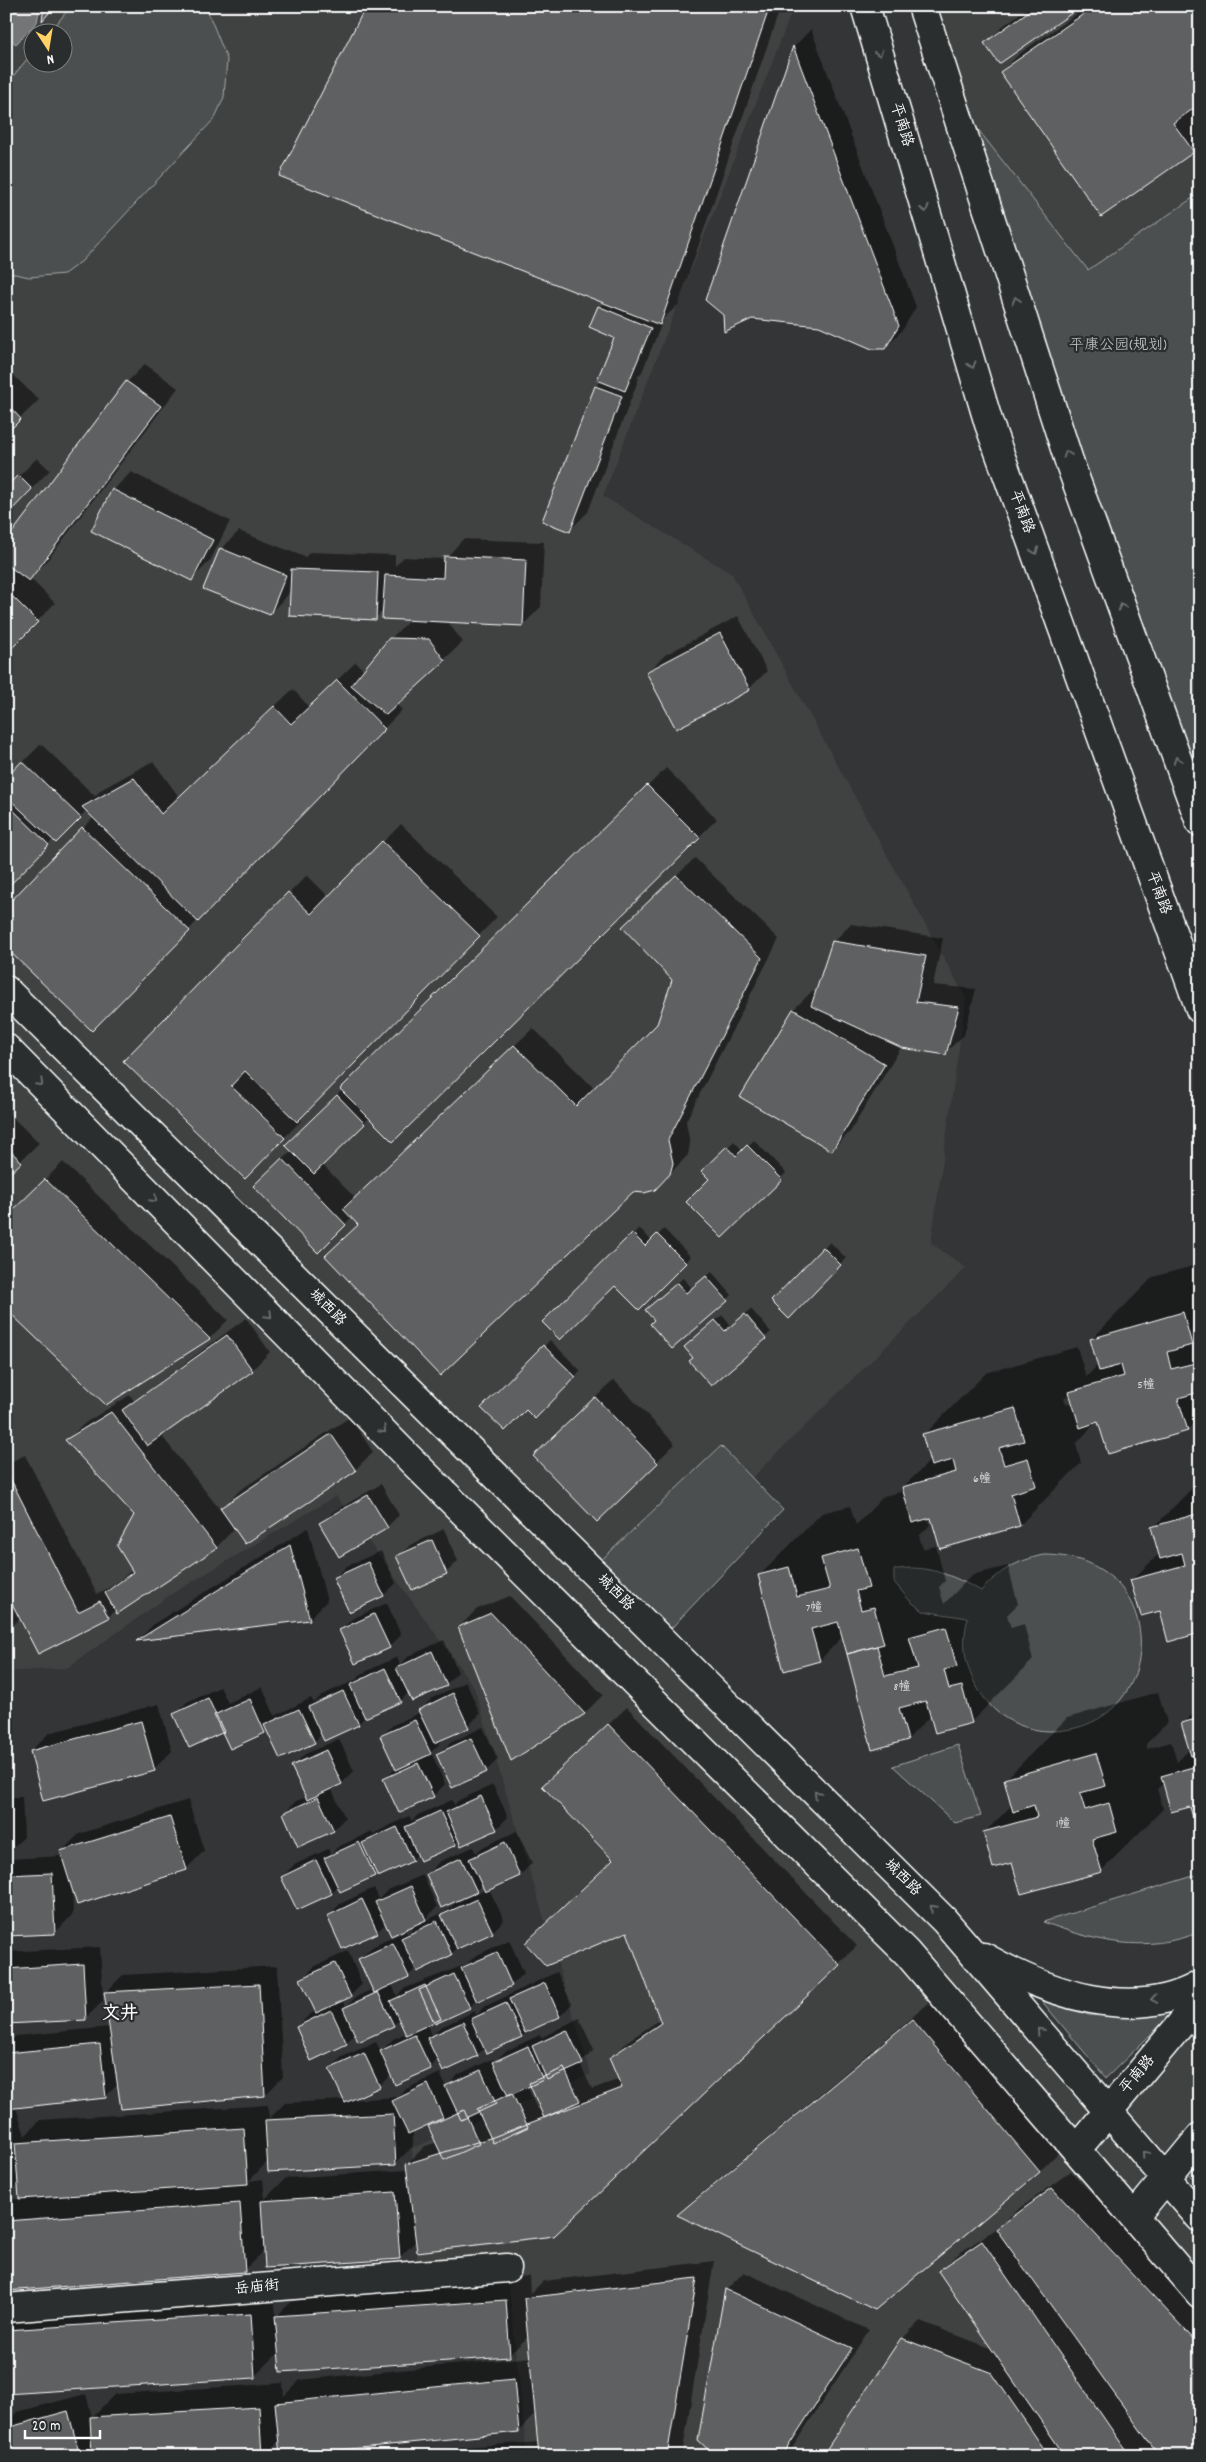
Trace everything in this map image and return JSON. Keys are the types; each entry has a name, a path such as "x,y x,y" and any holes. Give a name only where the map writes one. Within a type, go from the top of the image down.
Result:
{"main road":[{"name":"平南路","path":"865,6 990,424 1200,1009"},
{"path":"922,6 1070,464 1200,822"},
{"name":"城西路","path":"6,990 930,1906 970,1949 1200,2218"},
{"path":"6,1048 400,1448 907,1953 1200,2294"},
{"path":"970,1949 1005,1969 1095,2002 1133,2003 1184,1994 1200,1985"},
{"name":"平南路","path":"1076,2150 1200,2001"},
{"path":"1134,2217 1200,2137"},
{"name":"岳庙街","path":"6,2308 507,2268"}],"shaded area":[{"path":"6,6 40,6 37,22 22,22 22,38 16,44 6,37"},
{"path":"34,6 794,6 603,496 732,574 966,998 931,1243 966,1268 752,1478 721,1446 592,1570 1108,2111 1200,2001 1200,2456 527,2456 507,2269 418,2272 412,2148 591,2074 474,1687 336,1496 170,1595 67,1668 6,1672 6,36"},
{"path":"922,6 1200,6 1200,193 1088,270 948,91"}],"green space":[{"path":"71,6 199,6 208,12 227,59 224,97 215,118 82,261 64,274 29,277 6,272 6,85 22,65 22,72 72,72 72,22 58,22"},
{"name":"平康公园(规划)","path":"948,91 1088,270 1200,193 1200,822"},
{"path":"721,1446 783,1510 661,1639 591,1570"},
{"path":"1043,1555 1086,1562 1116,1582 1134,1610 1140,1642 1135,1675 1118,1703 1090,1723 1051,1731 1034,1729 1010,1721 996,1711 982,1695 971,1675 965,1653 965,1630 968,1618 923,1611 910,1601 894,1582 894,1570 917,1568 939,1572 981,1591 1001,1572 1024,1560"},
{"path":"958,1745 981,1816 955,1823 893,1766"},
{"path":"1200,1874 1200,1932 1179,1939 1159,1943 1121,1943 1082,1935 1043,1922"},
{"path":"1040,1999 1089,2015 1127,2016 1178,2008 1106,2078"},
{"path":"1200,2160 1200,2184 1188,2174"}],"building":[{"path":"44,6 55,6 42,21"},
{"path":"366,6 770,6 660,325 279,176"},
{"path":"1036,6 1082,6 999,64 984,43"},
{"path":"1095,6 1200,6 1200,104 1173,123 1194,152 1101,217 1000,72"},
{"path":"793,46 899,326 885,349 872,349 819,326 752,319 724,332 723,315 705,300"},
{"path":"598,306 651,328 625,391 597,380 614,338 589,327"},
{"path":"126,381 161,406 29,581 6,564 6,541"},
{"path":"595,386 622,396 570,532 542,521"},
{"path":"6,403 21,419 6,434"},
{"path":"18,475 32,489 6,516 6,487"},
{"path":"112,489 213,540 192,581 91,531"},
{"path":"220,548 286,575 270,615 203,589"},
{"path":"444,556 526,560 523,626 382,619 385,575 443,578"},
{"path":"291,569 378,572 376,620 289,616"},
{"path":"6,590 38,622 6,654"},
{"path":"720,633 750,690 676,729 646,672"},
{"path":"389,638 429,639 445,661 386,715 351,685"},
{"path":"337,680 385,729 198,922 82,807 134,778 161,814 274,706 291,724"},
{"path":"22,761 81,818 56,843 6,796 6,778"},
{"path":"647,785 700,838 393,1142 340,1089"},
{"path":"6,803 49,845 6,889"},
{"path":"82,827 190,931 92,1031 6,948 6,906"},
{"path":"382,841 480,936 297,1122 245,1071 231,1086 285,1138 245,1179 123,1061 288,892 311,914"},
{"path":"676,875 762,958 668,1140 673,1163 670,1174 655,1190 644,1193 633,1192 440,1376 325,1256 358,1225 343,1209 514,1045 576,1106 657,1024 672,980 622,927"},
{"path":"832,941 926,956 916,1002 959,1007 946,1055 902,1048 811,1006"},
{"path":"793,1009 885,1064 832,1151 740,1097"},
{"path":"337,1095 365,1124 314,1174 285,1145"},
{"path":"747,1145 782,1180 722,1238 686,1202 709,1179 701,1171 727,1146 736,1156"},
{"path":"6,1147 22,1162 6,1177"},
{"path":"282,1158 346,1225 318,1253 253,1186"},
{"path":"45,1179 210,1339 106,1405 6,1309 6,1217"},
{"path":"632,1233 645,1246 657,1234 686,1263 639,1310 615,1286 560,1340 542,1322"},
{"path":"823,1247 841,1265 789,1319 771,1301"},
{"path":"706,1276 728,1301 672,1349 650,1324 654,1320 645,1310 677,1283 686,1293"},
{"path":"1183,1312 1192,1345 1167,1352 1171,1369 1195,1363 1200,1379 1200,1392 1178,1398 1188,1431 1108,1454 1098,1422 1080,1428 1069,1392 1124,1376 1121,1365 1099,1371 1090,1339"},
{"path":"745,1314 766,1339 711,1386 689,1361 693,1358 684,1347 715,1320 725,1331"},
{"path":"227,1335 253,1371 147,1446 122,1410"},
{"path":"543,1345 576,1377 535,1419 526,1410 505,1431 481,1408"},
{"path":"595,1397 658,1463 597,1522 533,1456"},
{"path":"1015,1408 1024,1441 999,1448 1004,1465 1028,1458 1036,1486 1011,1494 1020,1526 940,1549 931,1518 912,1523 902,1487 956,1472 953,1460 931,1466 922,1434"},
{"path":"111,1412 217,1548 117,1614 105,1593 133,1572 117,1546 134,1515 65,1440"},
{"path":"331,1434 356,1471 245,1544 220,1508"},
{"path":"7,1472 78,1612 100,1601 109,1618 38,1654 6,1592"},
{"path":"368,1495 388,1528 339,1557 319,1523"},
{"path":"1200,1513 1200,1633 1168,1642 1160,1611 1141,1616 1130,1580 1185,1565 1182,1553 1160,1559 1151,1527"},
{"path":"432,1540 447,1574 412,1590 396,1556"},
{"path":"290,1545 310,1620 136,1641"},
{"path":"858,1548 869,1588 856,1591 861,1610 874,1607 884,1644 847,1654 838,1622 811,1629 820,1661 784,1671 758,1575 789,1567 797,1597 830,1589 821,1558"},
{"path":"368,1562 384,1596 349,1612 333,1578"},
{"path":"6,1601 10,1631 6,1631"},
{"path":"491,1613 585,1714 511,1761 458,1627"},
{"path":"374,1614 390,1648 355,1664 339,1630"},
{"path":"946,1627 957,1667 944,1670 949,1689 962,1686 972,1723 935,1733 926,1701 899,1708 908,1740 872,1750 847,1654 877,1646 885,1676 918,1668 909,1637"},
{"path":"432,1651 447,1686 412,1701 396,1668"},
{"path":"385,1668 401,1702 365,1718 350,1685"},
{"path":"343,1691 359,1725 324,1741 308,1707"},
{"path":"453,1693 469,1728 434,1743 418,1710"},
{"path":"208,1698 224,1732 189,1748 173,1714"},
{"path":"250,1699 265,1733 230,1749 214,1715"},
{"path":"299,1709 315,1743 280,1759 264,1725"},
{"path":"1200,1718 1200,1753 1191,1756 1181,1723"},
{"path":"415,1720 431,1754 396,1770 380,1736"},
{"path":"141,1721 155,1771 43,1801 30,1751"},
{"path":"608,1724 840,1965 554,2236 417,2252 406,2164 493,2137 622,2088 609,2058 661,2023 627,1932 546,1966 525,1943 613,1860 542,1786"},
{"path":"471,1738 487,1772 452,1788 436,1754"},
{"path":"326,1750 342,1784 307,1800 291,1766"},
{"path":"1096,1753 1106,1786 1080,1793 1085,1810 1109,1803 1117,1832 1092,1839 1102,1872 1021,1894 1012,1863 993,1868 983,1832 1037,1817 1034,1805 1013,1812 1004,1779"},
{"path":"418,1763 434,1797 399,1813 383,1779"},
{"path":"1200,1765 1199,1838 1190,1807 1171,1812 1161,1776"},
{"path":"481,1796 497,1830 461,1846 446,1812"},
{"path":"318,1797 334,1831 298,1847 283,1813"},
{"path":"440,1811 456,1845 420,1861 405,1827"},
{"path":"170,1817 187,1870 77,1905 60,1851"},
{"path":"397,1827 413,1861 378,1877 362,1843"},
{"path":"359,1842 375,1876 340,1892 324,1858"},
{"path":"505,1842 520,1876 485,1892 469,1859"},
{"path":"461,1858 477,1892 441,1908 426,1874"},
{"path":"316,1860 332,1894 297,1910 281,1877"},
{"path":"52,1873 55,1934 6,1936 6,1875"},
{"path":"411,1886 426,1920 391,1936 375,1902"},
{"path":"362,1899 378,1933 342,1949 327,1916"},
{"path":"477,1899 493,1933 457,1949 441,1915"},
{"path":"437,1921 452,1955 417,1972 401,1938"},
{"path":"393,1943 409,1977 374,1993 358,1959"},
{"path":"497,1952 512,1986 477,2002 461,1968"},
{"path":"335,1963 351,1997 316,2013 300,1979"},
{"path":"83,1964 86,2020 6,2024 6,1969"},
{"path":"454,1974 470,2008 435,2024 419,1990"},
{"path":"545,1983 560,2017 525,2033 509,1999"},
{"path":"259,1984 265,2096 121,2109 104,1992"},
{"path":"425,1985 441,2019 406,2035 390,2001"},
{"path":"378,1992 394,2026 358,2042 343,2008"},
{"path":"506,2003 522,2037 486,2053 471,2019"},
{"path":"331,2010 347,2044 311,2061 296,2027"},
{"path":"912,2019 1040,2172 875,2310 677,2215"},
{"path":"463,2022 478,2056 443,2072 427,2038"},
{"path":"567,2030 583,2064 547,2080 532,2046"},
{"path":"415,2035 431,2069 395,2085 380,2051"},
{"path":"100,2044 106,2098 6,2109 6,2053"},
{"path":"528,2046 543,2080 508,2096 493,2062"},
{"path":"364,2053 380,2087 345,2103 329,2069"},
{"path":"564,2068 580,2101 544,2118 529,2083"},
{"path":"481,2070 496,2104 461,2120 445,2086"},
{"path":"428,2084 443,2118 408,2134 392,2101"},
{"path":"512,2093 528,2127 493,2143 477,2109"},
{"path":"464,2110 479,2144 444,2160 428,2126"},
{"path":"393,2114 396,2165 268,2172 265,2120"},
{"path":"244,2128 248,2184 19,2199 15,2143"},
{"path":"6,2178 11,2194 6,2195"},
{"path":"1052,2188 1200,2346 1200,2456 1159,2456 996,2229"},
{"path":"395,2192 400,2259 265,2268 261,2201"},
{"path":"240,2203 245,2272 6,2291 6,2221"},
{"path":"982,2241 1130,2456 1065,2456 938,2271"},
{"path":"697,2278 667,2456 539,2456 524,2298"},
{"path":"725,2289 852,2348 782,2456 715,2456 698,2440"},
{"path":"506,2300 510,2357 280,2372 275,2316"},
{"path":"251,2314 255,2378 6,2394 6,2330"},
{"path":"901,2338 992,2373 1049,2456 822,2456"},
{"path":"514,2379 519,2432 280,2456 275,2403"},
{"path":"259,2407 262,2456 92,2456 90,2417"},
{"path":"68,2411 80,2456 6,2456 6,2428"}],"district":[{"name":"文井","path":"120,2014"}]}
